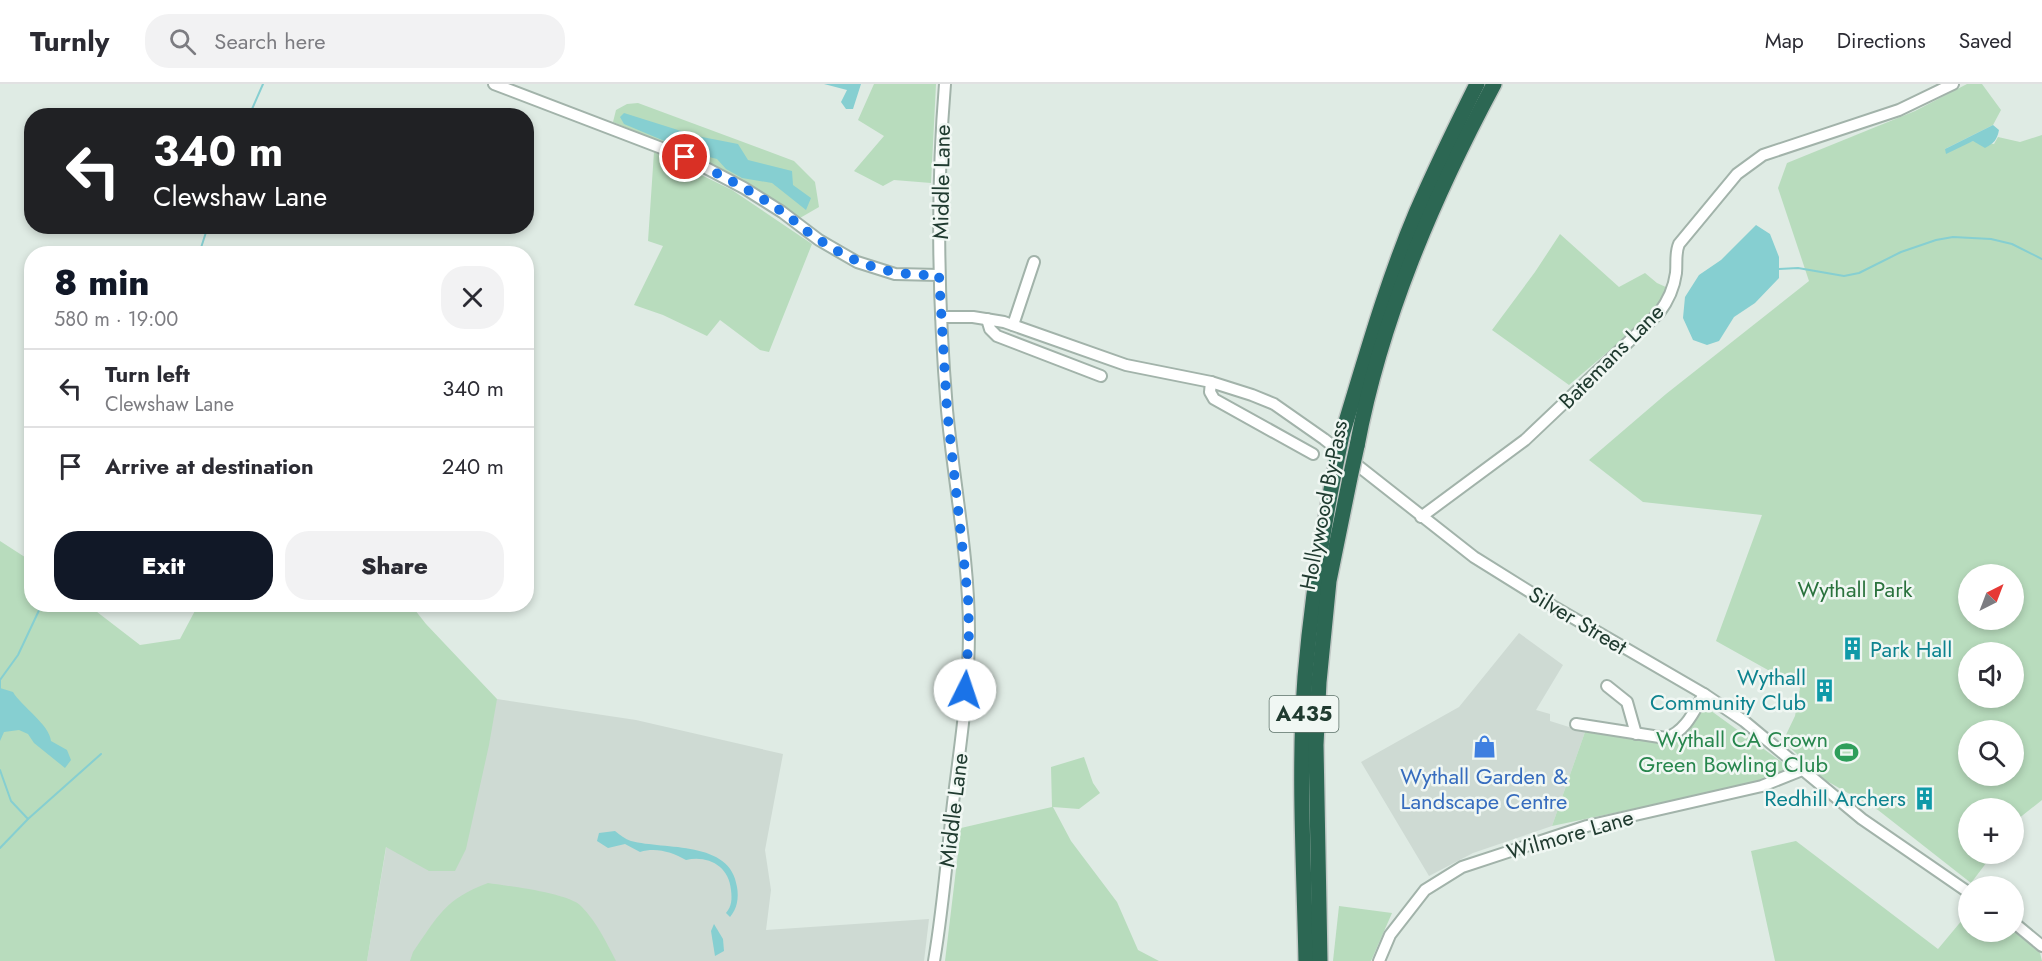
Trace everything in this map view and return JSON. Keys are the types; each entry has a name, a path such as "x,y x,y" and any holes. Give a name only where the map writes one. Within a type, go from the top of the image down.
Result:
{"highway":[{"name":"Hollywood By-Pass","path":"1306,961 1303,746 1305,680 1315,575 1335,469 1342,435 1373,334 1415,215 1445,147 1477,84"},
{"name":"Hollywood By-Pass","path":"1320,961 1317,745 1319,682 1329,581 1366,398 1425,223 1494,84"}],"street":[{"path":"494,84 685,157 744,188 782,212 819,240 857,262 895,274 939,275"},
{"name":"Middle Lane","path":"934,961 958,760 969,633 968,598 947,410 939,275 945,84"},
{"name":"Batemans Lane","path":"1421,517 1525,440 1659,313 1669,297 1676,272 1676,251 1684,235 1737,174 1750,163 1784,147 1899,110 1953,84"},
{"path":"1013,325 1034,262"},
{"name":"Silver Street","path":"941,317 987,319 1013,325 1126,365 1211,382 1274,404 1324,439 1421,517 1483,563 1704,694 1744,721 1862,819 1958,885"},
{"path":"987,319 990,329 997,336 1101,376"},
{"path":"1211,382 1210,392 1214,399 1313,454"},
{"path":"1607,686 1626,702 1636,734"},
{"path":"1576,724 1666,738 1677,734 1704,694"},
{"name":"Wilmore Lane","path":"1379,961 1390,935 1425,890 1462,867 1587,826 1762,786 1802,770"},
{"path":"2024,931 2042,945"}],"shaded area":[{"name":"Wythall Garden & Landscape Centre","path":"1519,633 1563,665 1536,710 1550,714 1550,721 1585,732 1552,826 1473,853 1429,876 1361,762 1459,707"},
{"path":"413,689 636,720 783,754 765,850 771,890 766,930 929,919 924,961 367,961"}],"green space":[{"path":"874,84 936,84 931,183 894,180 883,186 854,171 884,136 858,120"},
{"name":"Wythall Park","path":"1967,84 1982,84 2001,110 1993,125 1945,149 1973,141 1994,144 1998,137 2020,142 2042,135 2042,800 2024,814 2024,798 1958,798 1958,864 1985,864 1976,876 1962,876 1878,810 1825,780 1783,741 1795,716 1800,688 1716,641 1762,515 1643,502 1589,460 1666,394 1809,281 1778,188 1787,163 1915,111"},
{"path":"638,103 794,161 815,182 819,207 800,218 727,174 681,150 613,122 616,110 627,104"},
{"path":"654,152 732,190 812,244 769,352 760,350 720,320 707,336 663,315 634,305 663,246 648,241"},
{"path":"1560,234 1619,287 1645,273 1657,283 1668,288 1659,308 1569,385 1492,330"},
{"path":"0,541 24,556 24,612 97,612 140,645 180,639 194,612 417,612 497,699 466,849 455,871 429,871 386,847 367,961 0,961"},
{"path":"1703,705 1786,765 1786,772 1752,784 1552,826 1585,732 1670,744 1679,740"},
{"path":"1084,757 1093,783 1100,793 1079,809 1053,807 1071,841 1117,902 1138,950 1159,961 945,961 961,828 1052,807 1051,767"},
{"path":"1796,841 1938,949 1958,925 1958,942 2024,942 2024,940 2040,953 2042,961 1775,961 1751,851"},
{"path":"488,883 537,891 574,901 592,919 616,961 410,961 413,952 429,928 452,902"},
{"path":"1339,906 1392,913 1371,961 1333,961"}],"water":[{"path":"824,84 861,84 853,109 846,109 841,102 847,90"},
{"path":"624,113 697,136 738,144 748,160 792,171 793,185 811,198 806,210 772,183 742,178 726,169 717,159 693,153 624,124 620,117"},
{"path":"1993,125 1999,130 1996,139 1985,148 1973,141 1946,154 1945,149"},
{"path":"1756,225 1770,234 1779,257 1779,278 1755,303 1734,317 1719,341 1707,345 1693,340 1683,318 1685,297 1699,275 1721,260"},
{"path":"0,688 13,692 41,722 51,741 67,750 71,760 65,768 34,743 28,734 19,730 4,732 0,741"},
{"path":"615,831 631,841 695,850 723,861 732,872 738,895 730,917 726,913 731,899 729,882 726,874 716,864 702,859 686,860 664,851 640,852 625,844 608,848 597,841 599,833"},
{"path":"714,924 723,939 724,951 715,956 711,931"}],"waterway":[{"path":"252,108 263,84"},
{"path":"202,246 205,234"},
{"path":"1779,269 1798,268 1844,276 1859,273 1901,252 1936,240 1953,237 1991,239 2012,244 2042,259"},
{"path":"0,691 0,680 18,655 38,612"},
{"path":"28,819 101,754"},
{"path":"0,770 11,801 28,819 0,848"}],"place":[{"name":"Park Hall","path":"1852,649"},
{"name":"Wythall Community Club","path":"1824,690"},
{"name":"Wythall Garden & Landscape Centre","path":"1484,747"},
{"name":"Wythall CA Crown Green Bowling Club","path":"1846,752"},
{"name":"Redhill Archers","path":"1924,798"}],"route":[{"path":"685,157 744,188 782,212 819,240 857,262 895,274 939,275 947,410 968,598 969,633 965,690"}]}
